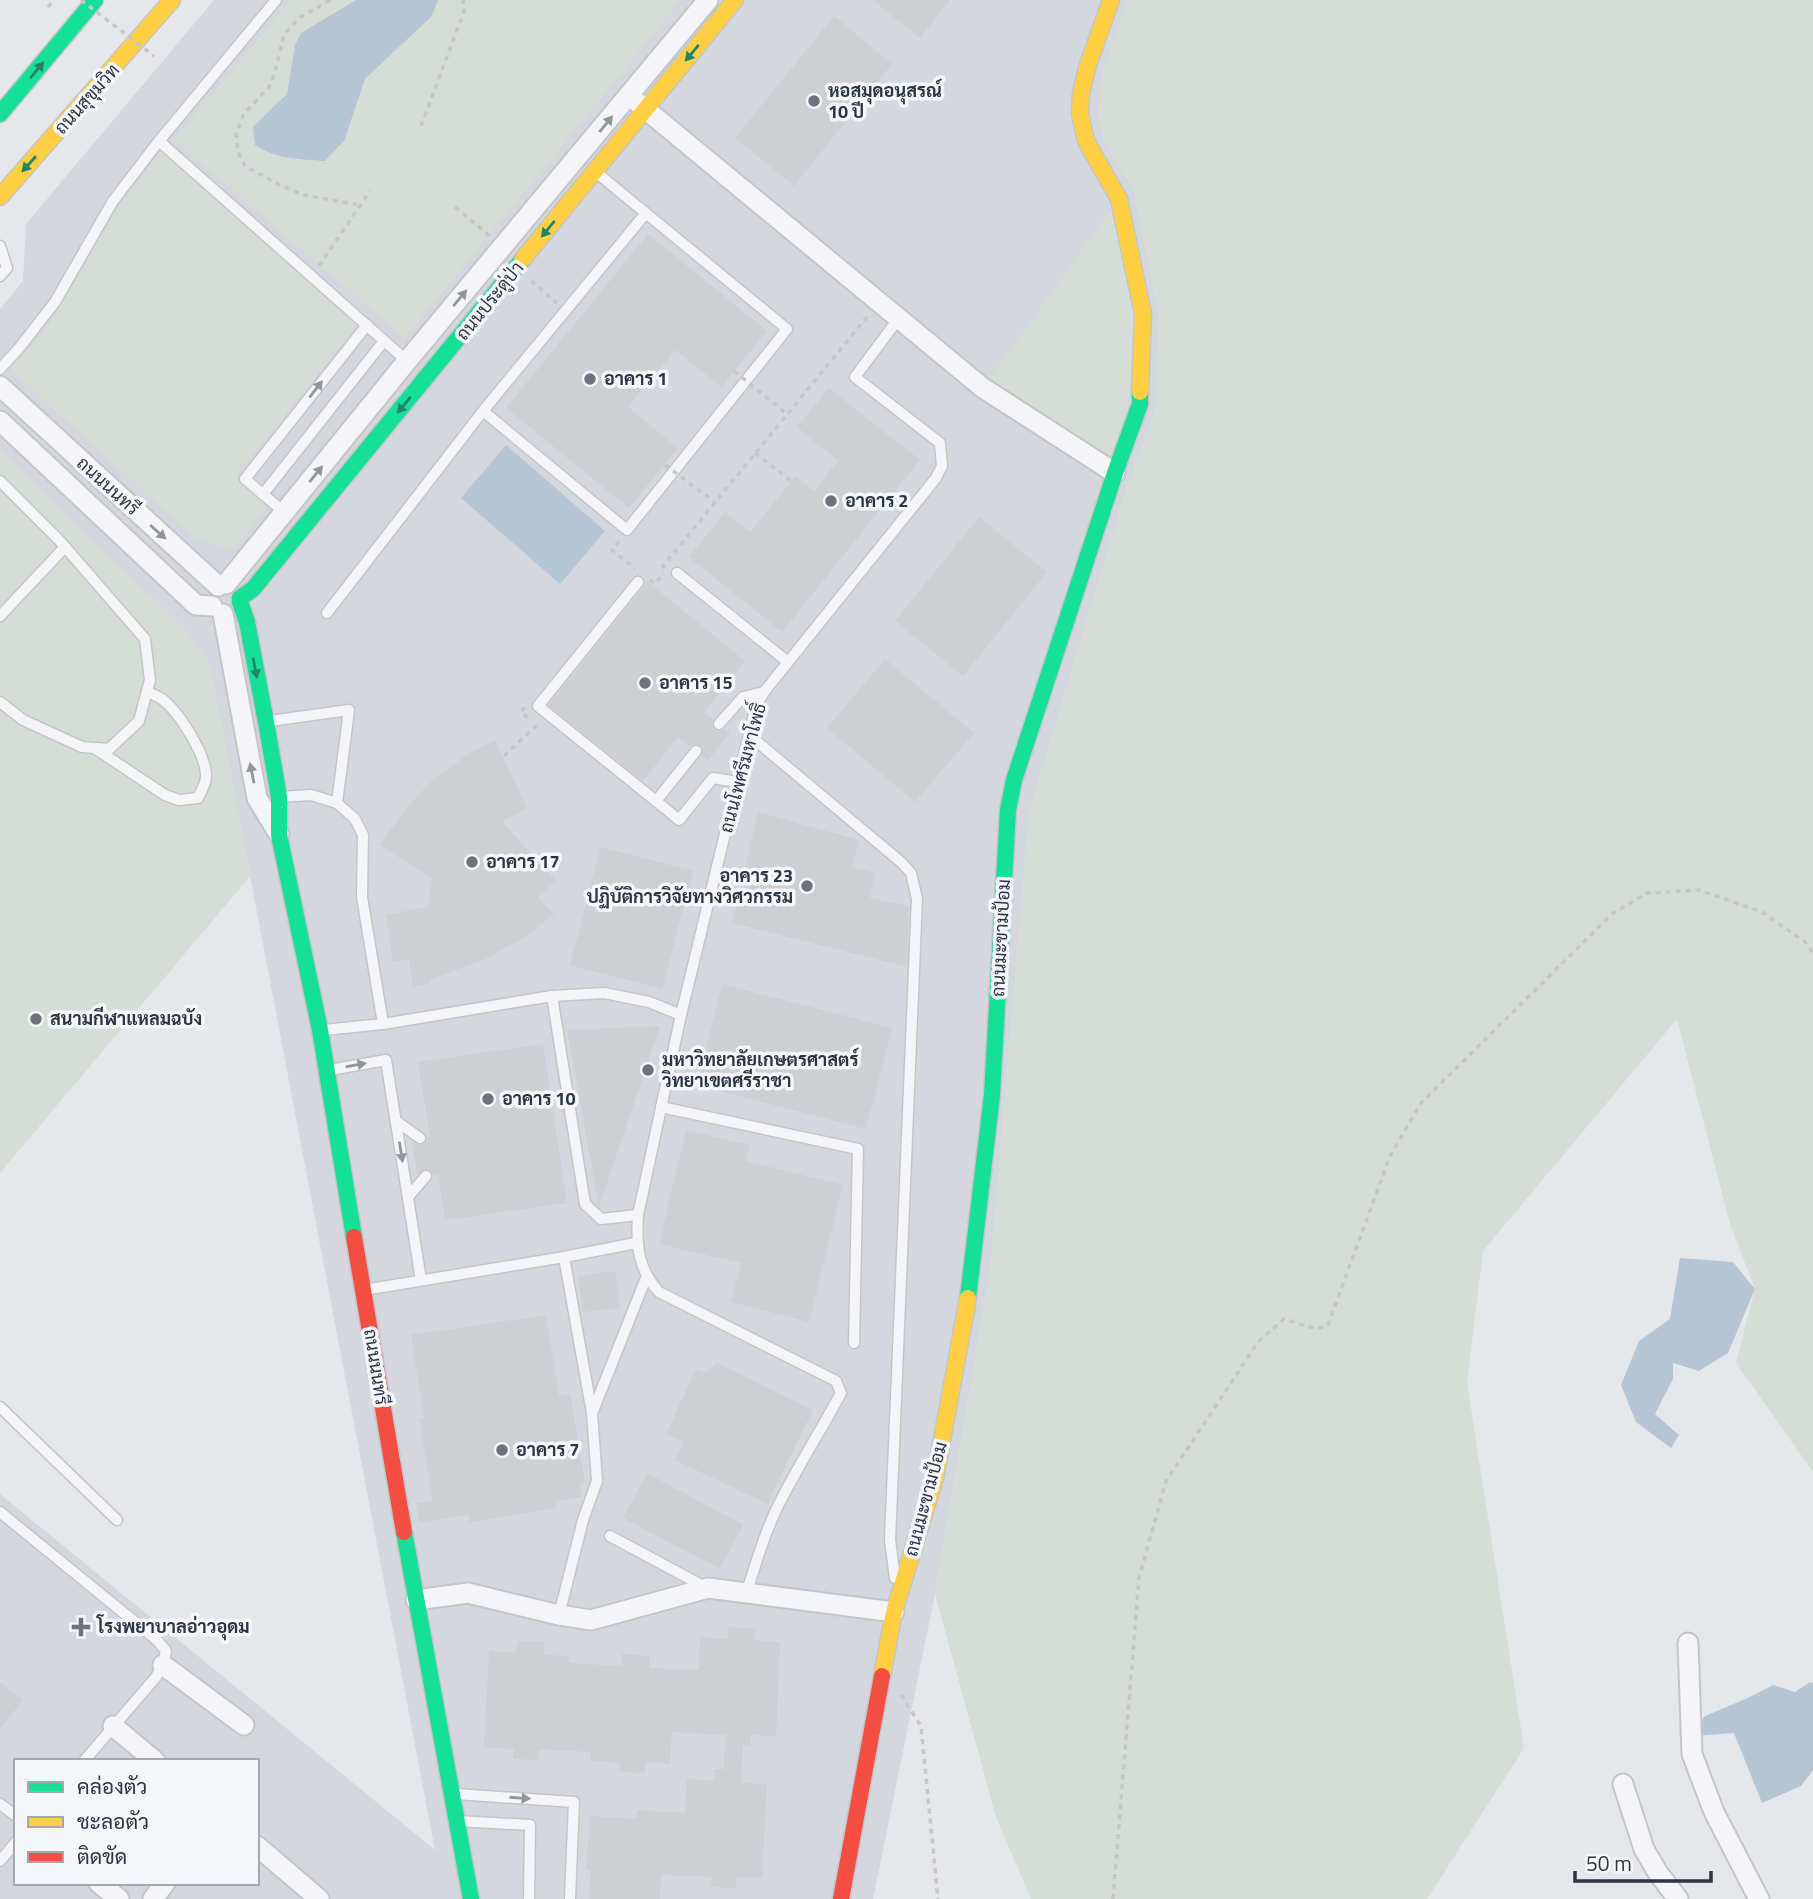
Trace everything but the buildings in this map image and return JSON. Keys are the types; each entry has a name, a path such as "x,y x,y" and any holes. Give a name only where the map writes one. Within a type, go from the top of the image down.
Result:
{"main road":[{"path":"1,112 95,0"},
{"name":"ถนนสุขุมวิท","path":"0,197 172,0"},
{"name":"ถนนประดู่ป่า","path":"231,592 253,589 735,0"},
{"name":"ถนนมะขามป้อม","path":"841,1899 896,1605 935,1478 967,1303 992,1095 1008,810 1014,780 1140,404 1143,314 1119,199 1086,141 1080,114 1087,68 1111,0"},
{"name":"ถนนนนทรี","path":"231,592 247,622 266,722 279,797 279,835 320,1030 389,1447 471,1899"}],"street":[{"name":"ถนนประดู่ป่า","path":"231,592 284,512 708,0"},
{"path":"629,95 983,388 1115,473"},
{"name":"ถนนนนทรี","path":"0,386 86,466 231,592"},
{"name":"ถนนนนทรี","path":"0,421 195,605 217,610 257,798 279,835"},
{"path":"231,592 235,610 217,610 210,597 231,592"},
{"path":"416,1600 468,1593 591,1620 708,1588 746,1594 896,1605"},
{"path":"1688,1643 1692,1754 1714,1812 1759,1899"},
{"path":"163,1665 244,1725"},
{"path":"113,1727 153,1759"},
{"path":"1623,1784 1644,1849 1678,1899"},
{"path":"259,1848 314,1897"},
{"path":"102,1885 119,1899"}],"lane":[{"path":"0,369 55,302 113,201 276,0"},
{"path":"159,141 407,361"},
{"path":"483,411 627,530 787,329 578,157"},
{"path":"327,612 483,411 646,213"},
{"path":"0,246 7,268 0,276"},
{"name":"ถนนโพศรีมหาโพธิ์","path":"646,1278 636,1242 638,1215 681,1015 756,706 764,692 936,478 942,466 940,443 855,377 899,318"},
{"path":"284,512 245,479 367,325"},
{"path":"263,494 384,341"},
{"path":"22,442 39,422"},
{"path":"337,448 356,464"},
{"path":"69,486 86,466"},
{"path":"0,481 65,547 145,639 150,680 139,721 109,749 82,747 23,720 0,702"},
{"path":"0,616 65,547"},
{"path":"677,573 788,662"},
{"path":"638,582 538,706 679,820 713,778 737,782"},
{"path":"95,748 165,795 179,800 198,798 207,780 205,763 176,714 162,699 147,692"},
{"path":"719,724 743,697 764,692"},
{"path":"266,722 349,710 337,803"},
{"path":"748,735 901,862 911,873 917,899 890,1540 896,1605"},
{"path":"656,801 696,751"},
{"path":"279,797 311,795 337,803 355,819 363,835 362,897 383,1024"},
{"path":"320,1030 383,1024 552,996 604,993 649,1002 681,1015"},
{"path":"552,996 585,1204 601,1219 638,1215"},
{"path":"326,1071 386,1060 421,1280"},
{"path":"661,1107 858,1149 854,1343"},
{"path":"396,1121 420,1138"},
{"path":"408,1197 426,1176"},
{"path":"364,1290 564,1257 636,1242"},
{"path":"559,1615 583,1520 597,1481 592,1413 564,1257"},
{"path":"592,1413 646,1278 659,1292 836,1381 841,1393 779,1503 746,1594"},
{"path":"0,1407 117,1520"},
{"path":"0,1511 157,1640 166,1651 163,1665 156,1677 86,1759"},
{"path":"610,1536 708,1588"},
{"path":"452,1794 574,1802 570,1899"},
{"path":"457,1821 530,1825 530,1899"},
{"path":"0,1861 14,1844"}],"path":[{"path":"48,7 54,0"},
{"path":"81,0 154,56"},
{"path":"330,0 298,19 284,35 269,86 243,115 236,135 238,152 245,166 278,184 304,195 360,205"},
{"path":"421,126 464,11 463,0"},
{"path":"312,276 370,191"},
{"path":"530,280 565,310"},
{"path":"655,584 667,570 663,566 868,315"},
{"path":"734,371 787,414"},
{"path":"755,453 791,481"},
{"path":"665,465 715,502"},
{"path":"627,530 612,550 637,570"},
{"path":"1113,1899 1139,1578 1166,1481 1258,1342 1284,1319 1317,1329 1328,1325 1390,1156 1421,1103 1612,914 1647,893 1699,890 1762,912 1805,942 1813,954"},
{"path":"880,1685 900,1694 921,1726 938,1899"}],"shaded area":[{"name":"มหาวิทยาลัยเกษตรศาสตร์ วิทยาเขตศรีราชา","path":"214,0 1128,0 1099,94 1104,141 1134,190 1159,317 1156,407 1126,492 1029,814 991,1266 935,1594 873,1899 0,1899 0,1494 435,1850 210,665 187,632 0,451 0,309 23,281 26,224"},
{"path":"291,0 681,0 405,338 174,140"},
{"path":"1128,0 1813,0 1813,1472 1736,1363 1755,1289 1730,1224 1677,1019 1483,1251 1467,1383 1524,1748 1427,1899 1031,1899 996,1817 935,1594 991,1266 1029,814 1126,492 1156,407 1159,317 1134,190 1104,141 1098,115 1099,94 1105,68"},
{"path":"162,151 357,324 235,477 268,507 232,550 196,539 11,370 57,313 115,212"},
{"path":"1119,199 1143,314 1115,473 983,388"},
{"path":"0,451 187,632 210,665 251,875 0,1173"}],"water":[{"path":"356,0 438,0 432,16 365,79 344,141 325,161 280,156 255,145 253,127 287,94 295,45 301,33"},
{"path":"506,445 605,531 560,584 461,498"},
{"path":"1680,1258 1733,1262 1755,1289 1728,1353 1699,1371 1673,1363 1673,1379 1655,1414 1679,1435 1671,1448 1636,1422 1621,1385 1639,1341 1670,1319"},
{"path":"1810,1682 1813,1683 1813,1770 1801,1786 1762,1803 1734,1733 1692,1736 1705,1716 1773,1685 1795,1692"}],"traffic: fast":[{"path":"0,114 95,0"},
{"path":"240,598 253,589 522,260"},
{"path":"968,1298 992,1095 1008,810 1014,780 1140,404 1140,392"},
{"path":"240,602 247,622 266,722 279,797 279,835 320,1030 354,1237"},
{"path":"404,1532 471,1899"}],"traffic: slow":[{"path":"0,197 172,0"},
{"path":"522,260 735,0"},
{"path":"1111,0 1087,68 1080,114 1086,141 1119,199 1143,314 1140,392"},
{"path":"882,1676 894,1612 935,1478 968,1298"}],"traffic: jam":[{"path":"354,1237 404,1532"},
{"path":"841,1899 882,1676"}],"place":[{"name":"หอสมุดอนุสรณ์ 10 ปี","path":"814,101"},
{"name":"อาคาร 1","path":"590,379"},
{"name":"อาคาร 2","path":"831,501"},
{"name":"อาคาร 15","path":"645,683"},
{"name":"อาคาร 17","path":"472,862"},
{"name":"อาคาร 23 ปฏิบัติการวิจัยทางวิศวกรรม","path":"807,886"},
{"name":"สนามกีฬาแหลมฉบัง","path":"36,1019"},
{"name":"มหาวิทยาลัยเกษตรศาสตร์ วิทยาเขตศรีราชา","path":"648,1070"},
{"name":"อาคาร 10","path":"488,1099"},
{"name":"อาคาร 7","path":"502,1450"},
{"name":"โรงพยาบาลอ่าวอุดม","path":"81,1627"}]}
